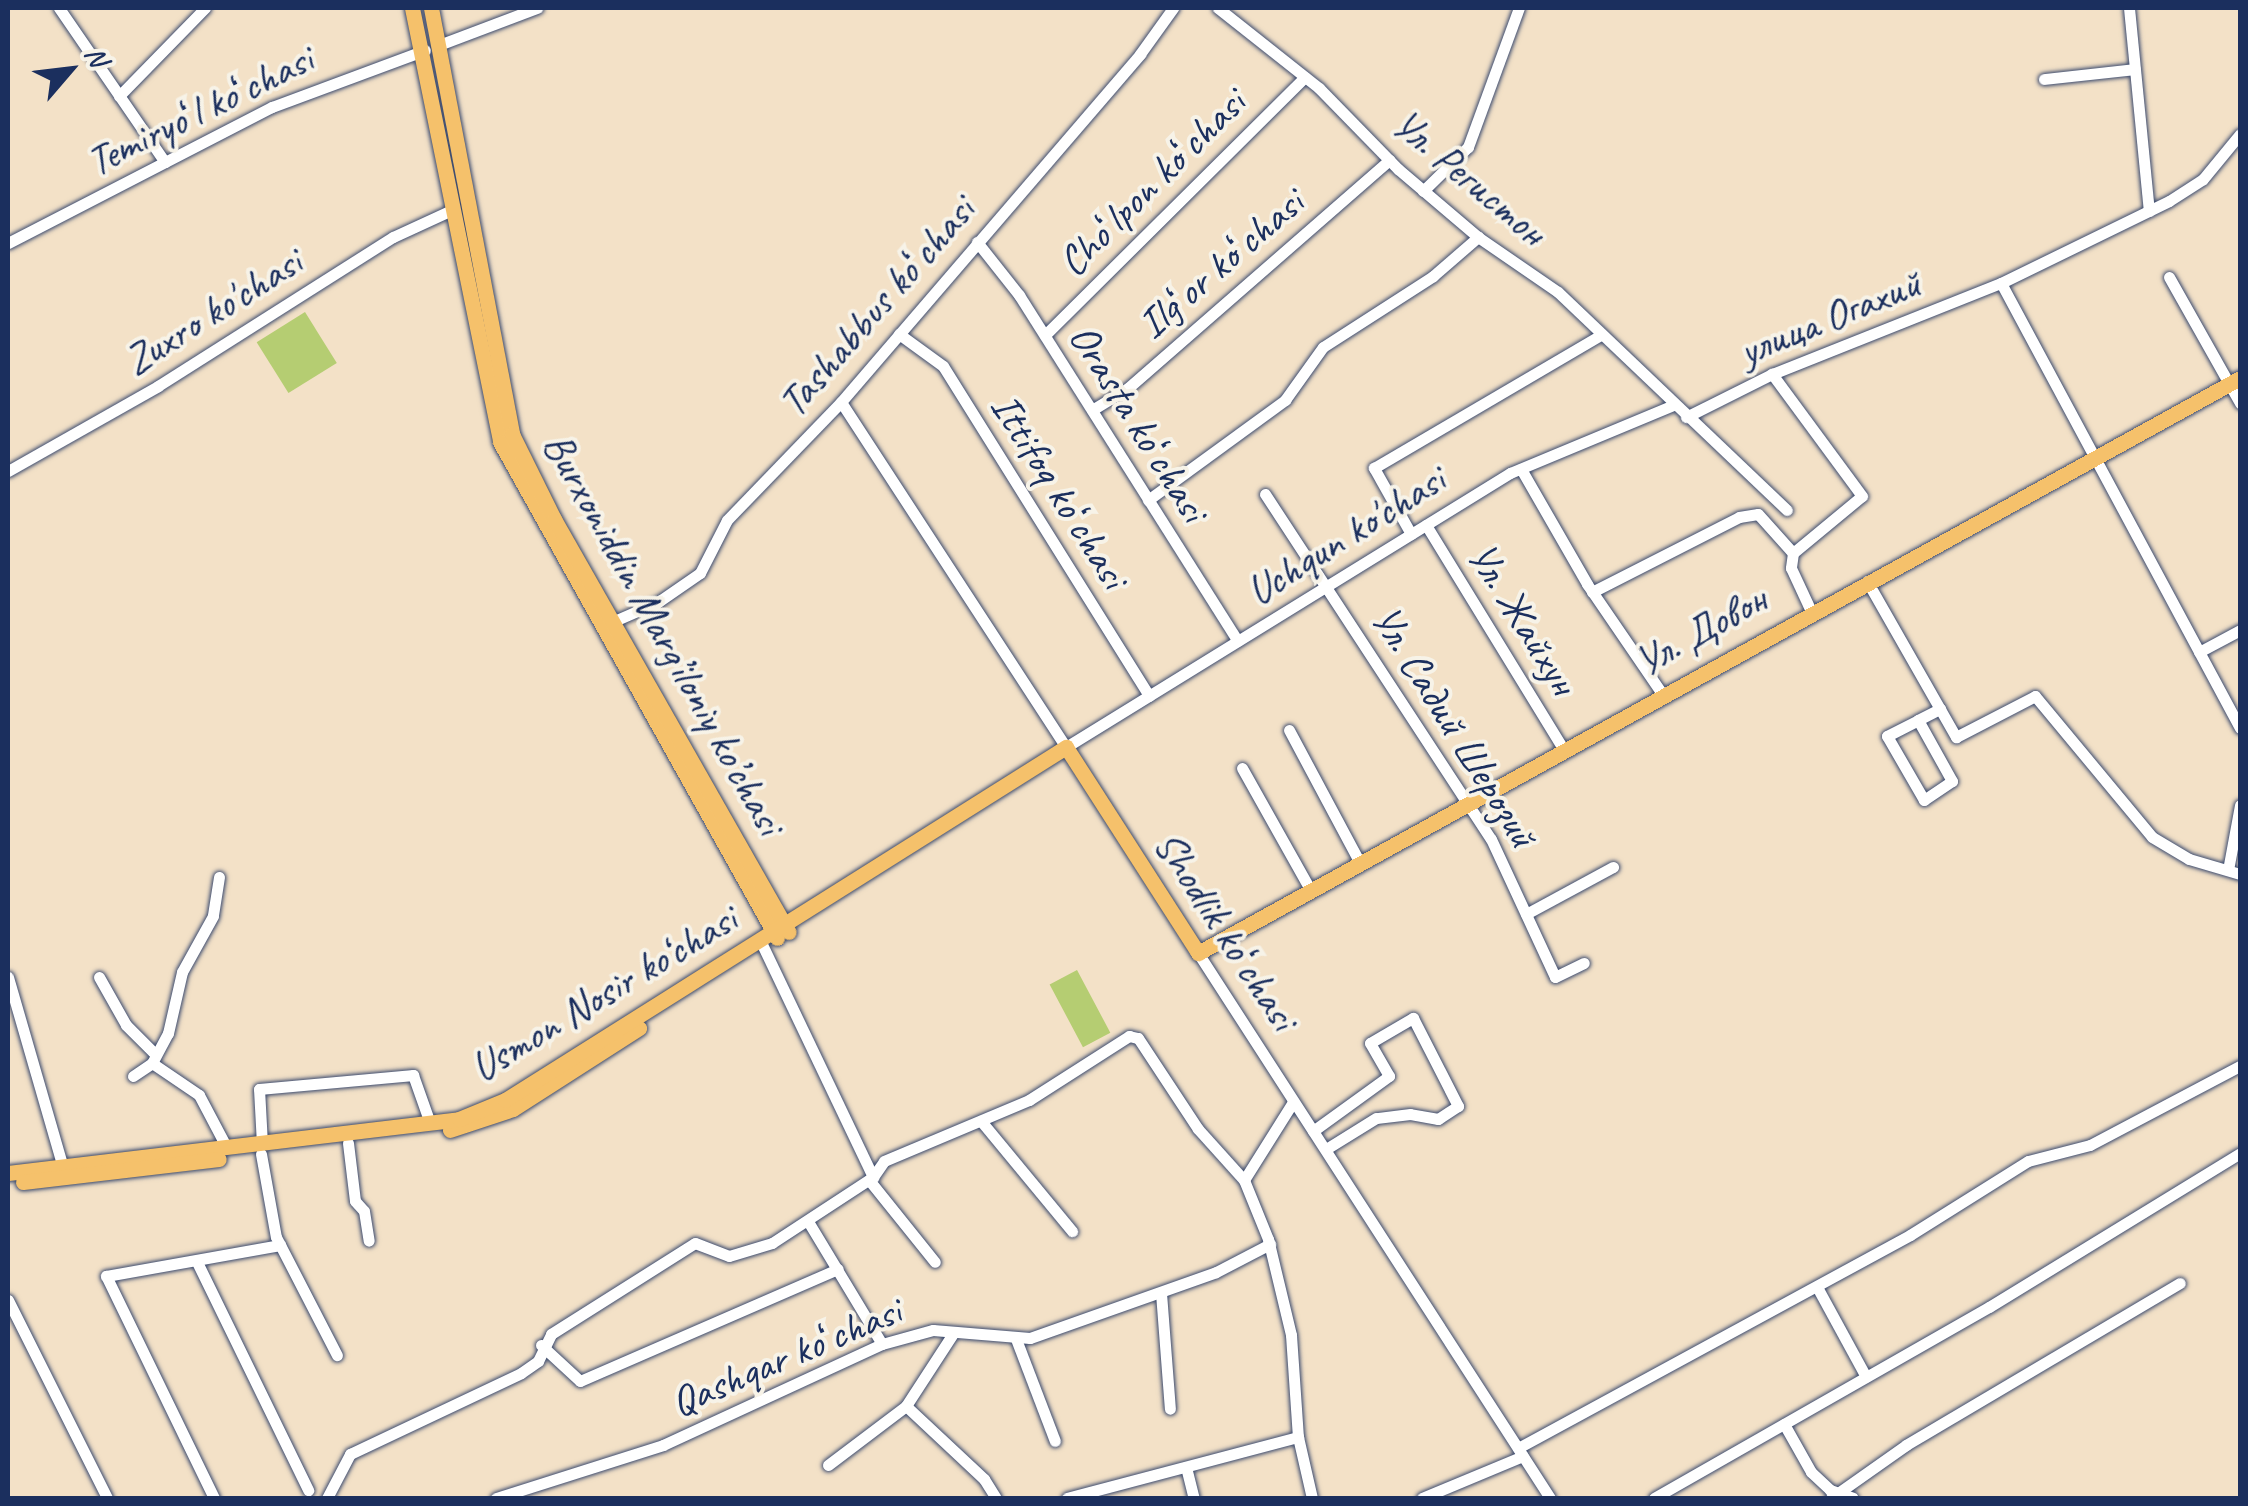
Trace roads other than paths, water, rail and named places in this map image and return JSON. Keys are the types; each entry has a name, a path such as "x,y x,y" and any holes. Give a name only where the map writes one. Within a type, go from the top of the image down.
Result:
{"main road":[{"name":"Burxoniddin Marg’iloniy ko’chasi","path":"412,8 432,48 512,434 605,625"},
{"name":"Burxoniddin Marg’iloniy ko’chasi","path":"431,8 432,48 454,209 500,442 775,935"},
{"name":"Ул. Довон","path":"1198,952 1661,692 2235,381"},
{"name":"Usmon Nosir ko‘chasi","path":"301,1144 348,1143 455,1130 512,1109 775,935 817,902 1066,747"},
{"name":"Shodlik koʻchasi","path":"1066,747 1198,952"},
{"name":"Usmon Nosir ko‘chasi","path":"8,1184 430,1123 505,1100 775,935"},
{"name":"Usmon Nosir ko‘chasi","path":"8,1173 227,1148 262,1149"}],"street":[{"path":"59,8 165,162"},
{"path":"120,96 205,8"},
{"name":"Temiryoʻl koʻchasi","path":"8,243 272,107 537,8"},
{"name":"Tashabbus koʻchasi","path":"605,625 658,602 700,573 727,520 841,402 1173,8"},
{"name":"Ул. Регистон","path":"1218,8 1305,77 1389,160 1478,237 1558,292 1787,510"},
{"path":"1423,191 1468,147 1518,8"},
{"path":"2129,8 2149,210"},
{"path":"2044,79 2134,69"},
{"name":"Choʻlpon koʻchasi","path":"1045,335 1305,77"},
{"name":"улица Огахий","path":"1686,417 1772,374 2001,283 2149,210 2203,179 2240,134"},
{"name":"Ilgʻor koʻchasi","path":"1092,410 1128,388 1389,160"},
{"name":"Zuxro ko'chasi","path":"8,472 162,384 393,237 454,209"},
{"path":"1148,500 1285,400 1323,347 1434,276 1478,237"},
{"name":"Orasta koʻchasi","path":"978,242 1045,335 1238,641"},
{"path":"2169,276 2235,381 2240,403"},
{"path":"2001,283 2091,460 2240,728"},
{"name":"Ittifoq koʻchasi","path":"899,334 943,366 1149,696"},
{"path":"1411,534 1374,468 1602,334"},
{"path":"1772,374 1862,496 1793,553"},
{"name":"Shodlik koʻchasi","path":"841,402 1066,747"},
{"name":"Uchqun ko'chasi","path":"1066,747 1521,469 1673,405"},
{"path":"1521,469 1592,592 1661,692"},
{"name":"Ул. Садий Шерозий","path":"1265,494 1467,800 1556,977 1584,963"},
{"path":"1592,592 1739,517 1758,514 1793,553 1792,568 1811,611"},
{"name":"Ул. Жайхун","path":"1426,525 1562,747"},
{"path":"1867,581 1956,737 2035,696 2152,837 2188,859 2236,872 2240,805"},
{"path":"2198,652 2240,630"},
{"path":"1918,720 1952,781 1924,800 1887,736 1918,720 1940,709"},
{"path":"1289,730 1359,860"},
{"path":"1242,768 1310,889"},
{"path":"1526,914 1613,868"},
{"path":"133,1076 154,1059 182,972 212,916 219,877"},
{"path":"775,935 871,1179 935,1262"},
{"name":"Shodlik koʻchasi","path":"1198,952 1550,1498"},
{"path":"8,976 62,1167"},
{"path":"99,977 126,1025 154,1059 199,1095 227,1148"},
{"path":"1313,1131 1389,1076 1370,1043 1413,1018 1458,1106 1438,1120 1410,1114 1376,1118 1326,1149"},
{"path":"328,1498 350,1454 521,1373 538,1361 541,1345 695,1244 729,1256 809,1224 871,1179 884,1162 1028,1100 1135,1035 1198,1129 1244,1180 1270,1244 1291,1335 1298,1437 1312,1498"},
{"path":"1422,1498 1520,1452 1817,1287 2028,1162 2090,1145 2240,1066"},
{"path":"338,1355 280,1245 262,1149 259,1089 413,1075 430,1123"},
{"path":"1244,1180 1292,1102"},
{"path":"981,1121 1072,1231"},
{"path":"348,1143 355,1201 364,1210 369,1241"},
{"path":"1654,1498 1866,1377 2240,1152"},
{"path":"809,1224 882,1344"},
{"name":"Qashqar koʻchasi","path":"499,1498 663,1445 882,1344 933,1330 1006,1331 1016,1339 1160,1293 1270,1244"},
{"path":"214,1498 106,1276 280,1245"},
{"path":"197,1262 308,1490"},
{"path":"541,1345 580,1381 838,1269"},
{"path":"1835,1495 2180,1283"},
{"path":"1817,1287 1866,1377"},
{"path":"1160,1293 1170,1408"},
{"path":"8,1300 108,1498"},
{"path":"828,1465 906,1406 954,1332"},
{"path":"1016,1339 1055,1441"},
{"path":"906,1406 984,1479 996,1498"},
{"path":"1784,1424 1812,1472 1835,1495 1854,1498"},
{"path":"1067,1498 1096,1495 1298,1437"},
{"path":"1186,1467 1194,1498"}]}
